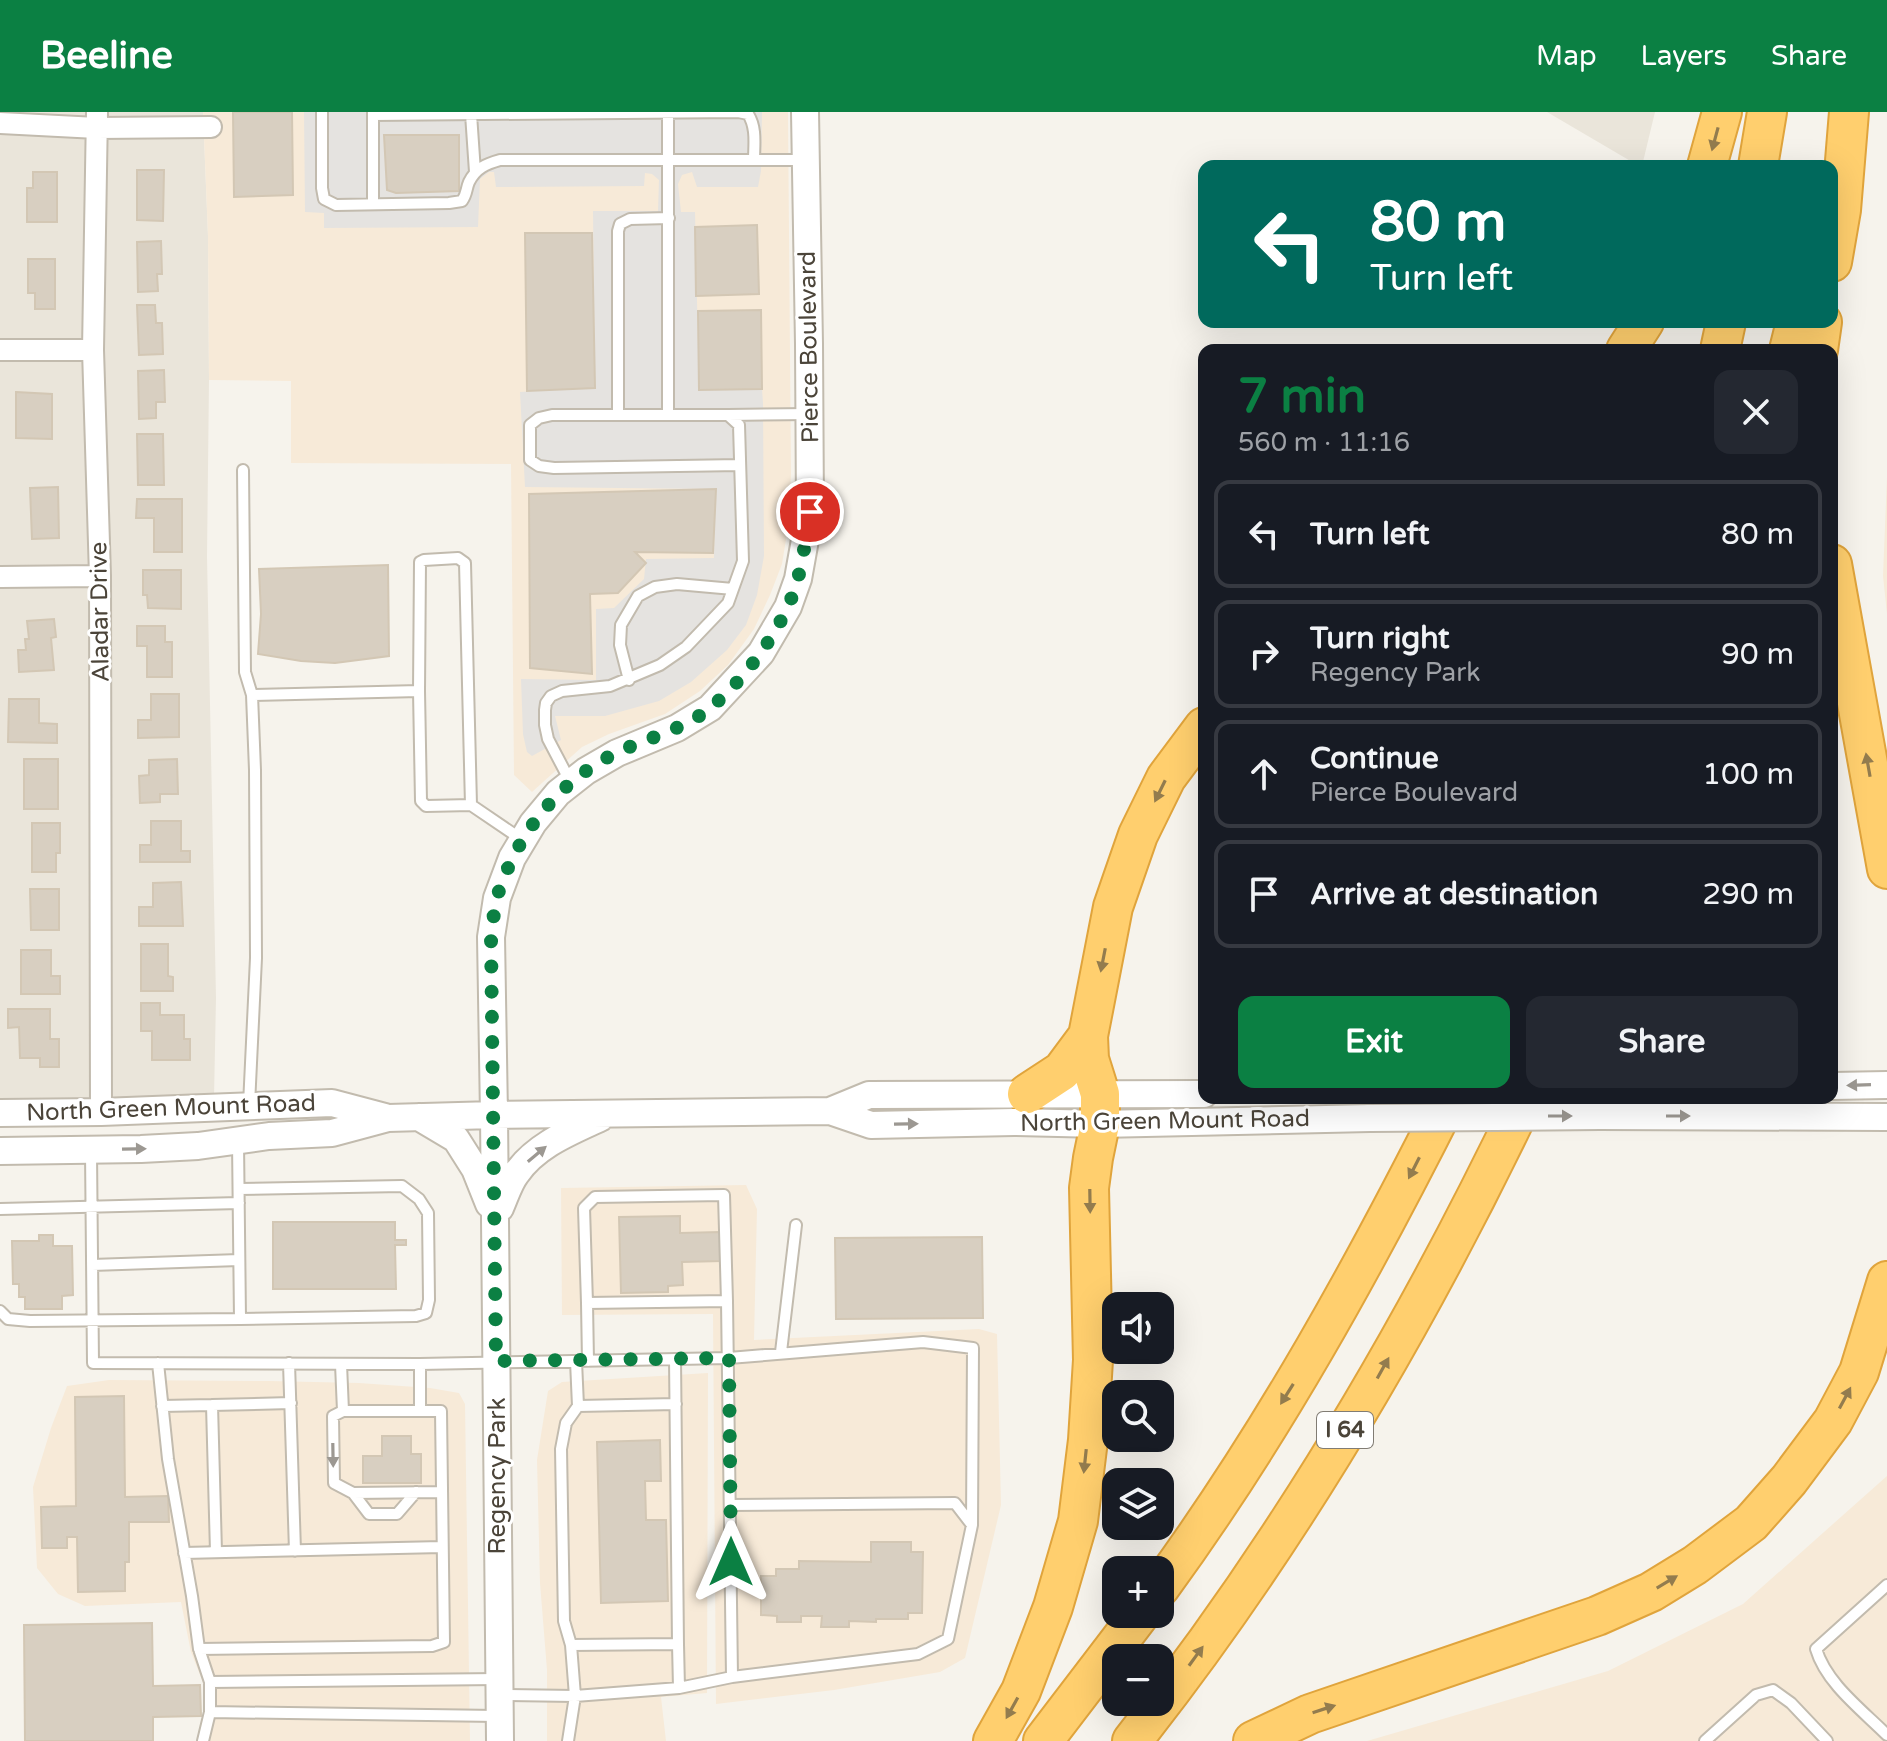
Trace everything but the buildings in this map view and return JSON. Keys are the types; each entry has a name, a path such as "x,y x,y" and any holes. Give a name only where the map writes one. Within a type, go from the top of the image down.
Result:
{"highway":[{"path":"1709,160 1722,112"},
{"path":"1759,160 1767,112"},
{"path":"1829,160 1837,112"},
{"path":"1838,227 1849,112"},
{"path":"1838,597 1887,869"},
{"path":"993,1741 1021,1691 1053,1607 1078,1521 1088,1440 1093,1360 1089,1188 1100,1109 1089,1059 1088,1036 1113,907 1138,835 1166,778 1198,735"},
{"path":"1027,1094 1062,1071 1088,1036"},
{"name":"I 64","path":"1174,1568 1318,1344 1379,1236 1446,1104"},
{"name":"I 64","path":"1132,1741 1227,1613 1301,1502 1376,1380 1439,1268 1522,1104"},
{"path":"1253,1741 1310,1714 1597,1616 1651,1592 1695,1565 1751,1523 1789,1480 1833,1421 1859,1372 1887,1281"},
{"path":"1043,1741 1129,1628"}],"street":[{"name":"Pierce Boulevard","path":"494,1115 491,937 497,898 512,858 533,823 558,793 586,771 617,753 699,716 727,692 761,653 788,607 798,579 810,512 805,112"},
{"path":"0,123 97,120 211,127"},
{"name":"Aladar Drive","path":"97,120 93,350 100,576 101,1112"},
{"path":"0,350 93,350"},
{"path":"0,577 100,576"},
{"path":"1838,1086 1887,1085"},
{"name":"North Green Mount Road","path":"830,1111 869,1095 1027,1094 1100,1109 1370,1118 1887,1117"},
{"name":"North Green Mount Road","path":"0,1151 169,1148 269,1136 332,1133 388,1118 419,1117 830,1111 871,1125 1014,1122 1198,1095"},
{"name":"North Green Mount Road","path":"0,1113 332,1103 388,1118"},
{"path":"495,1218 515,1174 535,1154 558,1137 611,1113"},
{"name":"Regency Park","path":"494,1115 499,1708"},
{"path":"419,1117 456,1139 475,1169 495,1218"}],"lane":[{"path":"322,112 322,188 324,199 336,205 462,201 475,172 485,164 500,160 805,160"},
{"path":"373,204 373,113 738,112 748,114 752,121 754,160"},
{"path":"668,113 668,415"},
{"path":"471,114 475,172"},
{"path":"618,415 618,231 620,224 630,219 669,218"},
{"path":"740,465 539,466 530,460 530,425 539,418 552,415 810,414"},
{"path":"571,783 548,739 546,703 551,696 562,691 610,686 660,665 686,647 728,603 743,561 739,425 728,415"},
{"path":"243,470 245,672 252,695 255,770 256,958 249,1106"},
{"path":"471,805 465,563 458,558 424,560 420,562 421,801 426,806 471,805 523,840"},
{"path":"629,680 620,645 621,625 638,596 655,587 677,584 733,589"},
{"path":"252,695 419,691"},
{"path":"238,1140 240,1319"},
{"path":"91,1150 93,1363 420,1364 729,1358 923,1342 973,1348 972,1525 948,1639 918,1654 732,1677 679,1688 575,1696 499,1708 210,1712"},
{"path":"0,1311 8,1319 93,1322 416,1316 426,1313 429,1286 428,1213 419,1199 402,1186 239,1189"},
{"path":"568,1741 575,1696 571,1645 564,1621 561,1449 566,1423 578,1406 587,1303 584,1208 595,1197 724,1195 732,1677"},
{"path":"0,1209 239,1203"},
{"path":"781,1352 796,1225"},
{"path":"92,1265 239,1260"},
{"path":"587,1303 727,1301"},
{"path":"675,1359 679,1688"},
{"path":"158,1363 168,1459 199,1649 210,1682 210,1712 203,1741"},
{"path":"289,1363 295,1551"},
{"path":"341,1364 343,1411"},
{"path":"420,1364 420,1410"},
{"path":"162,1406 291,1403"},
{"path":"578,1406 676,1404"},
{"path":"212,1405 216,1552"},
{"path":"199,1649 432,1646 444,1642 441,1411 343,1411 333,1416 334,1483 353,1493 369,1514 397,1514 416,1492"},
{"path":"353,1493 442,1492"},
{"path":"730,1505 955,1503 972,1525"},
{"path":"184,1553 442,1547"},
{"path":"1887,1585 1816,1649 1820,1663 1831,1678 1887,1735"},
{"path":"571,1645 678,1644"},
{"path":"210,1682 499,1708"},
{"path":"1705,1741 1756,1695 1773,1690 1791,1703 1827,1741"}],"shaded area":[{"path":"0,112 203,112 208,236 207,557 216,998 214,1098 0,1102"},
{"path":"203,112 788,112 789,521 782,564 754,629 728,665 700,691 665,714 582,747 532,792 514,775 511,464 291,463 291,381 209,380"},
{"path":"304,112 762,112 758,187 697,187 692,172 682,175 678,184 681,212 695,212 699,389 762,389 763,403 764,556 757,595 746,625 727,650 691,682 659,701 605,716 555,716 561,740 532,756 527,752 523,734 521,679 596,680 596,609 614,608 644,579 646,559 714,558 715,489 525,487 520,392 595,387 593,211 658,211 659,180 645,173 644,186 496,187 494,172 489,172 480,179 478,227 324,228 324,213 305,212"},
{"path":"1547,112 1655,112 1643,160 1629,160"},
{"path":"1887,477 1887,614 1883,576"},
{"path":"746,1185 757,1209 754,1340 979,1329 997,1334 1001,1505 965,1658 940,1672 834,1690 716,1704 713,1314 562,1315 561,1188"},
{"path":"708,1373 707,1693 661,1697 666,1741 547,1741 547,1670 540,1583 537,1460 548,1391 562,1382"},
{"path":"109,1380 359,1383 459,1393 465,1404 470,1741 198,1741 204,1716 204,1685 191,1652 181,1602 85,1606 58,1594 37,1568 33,1487 67,1386"},
{"path":"1887,1476 1887,1741 1367,1741 1608,1671 1743,1604"}],"route":[{"path":"731,1562 729,1358 496,1361 491,937 497,898 512,858 533,823 558,793 586,771 617,753 699,716 727,692 761,653 788,607 798,579 810,512"}]}
